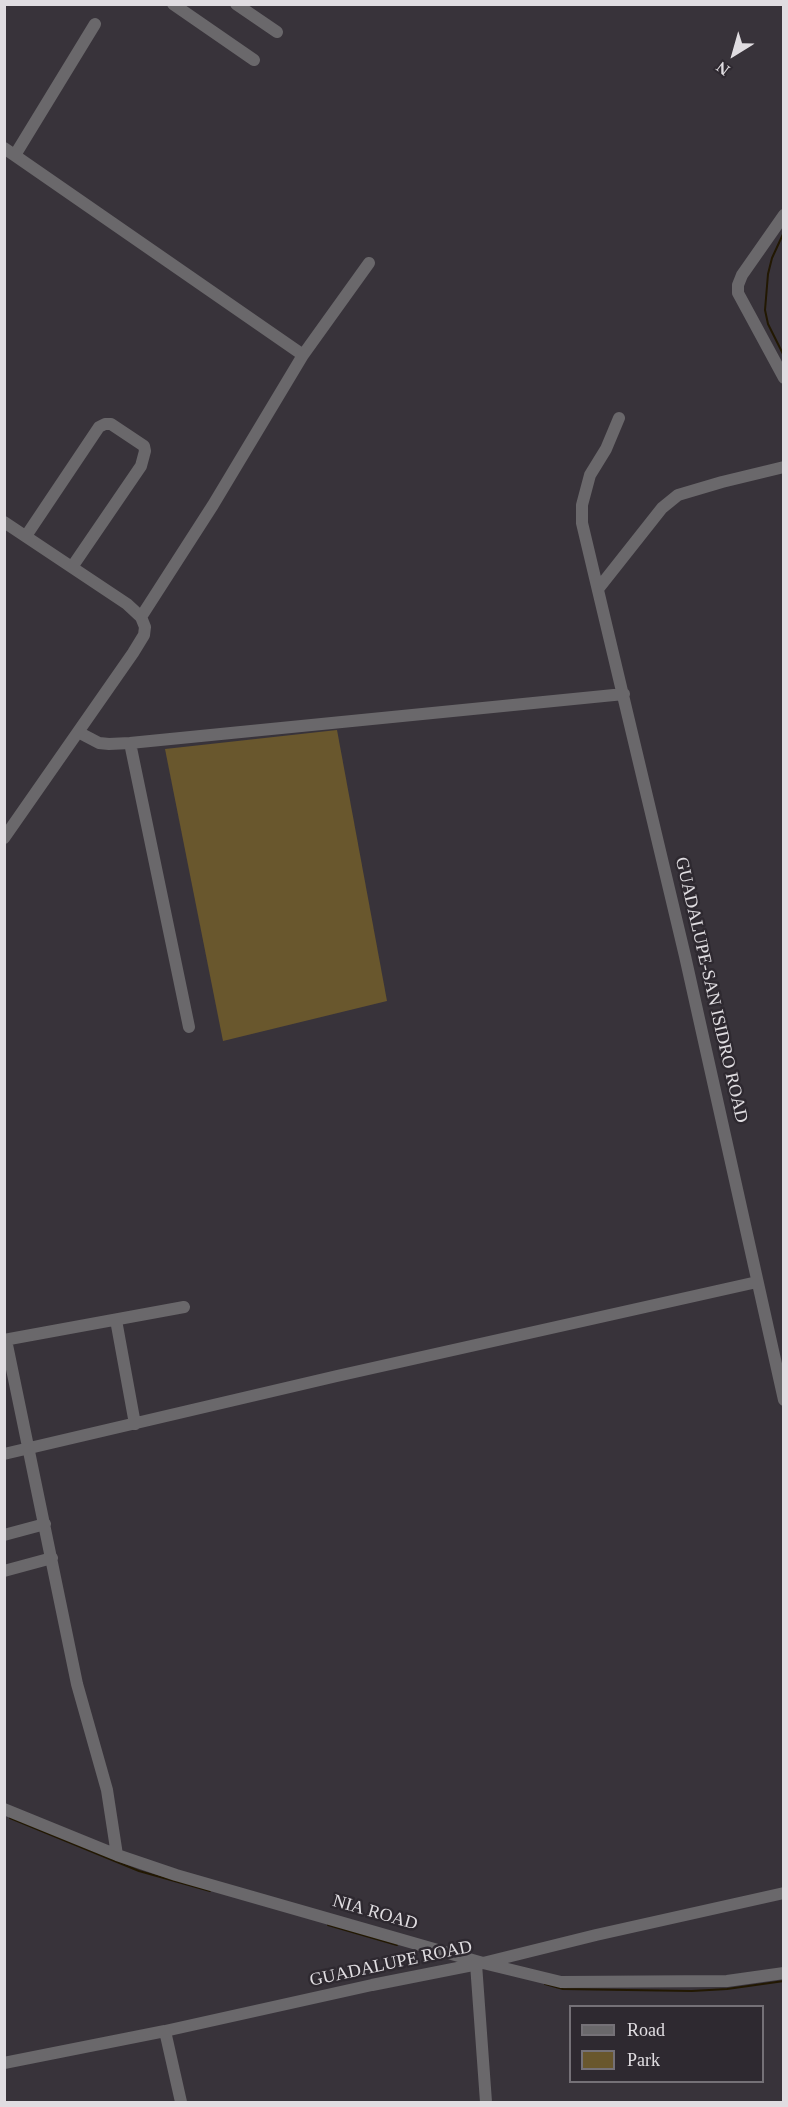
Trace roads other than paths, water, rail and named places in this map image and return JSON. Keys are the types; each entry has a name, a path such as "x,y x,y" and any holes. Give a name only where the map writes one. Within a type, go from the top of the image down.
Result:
{"street":[{"path":"173,4 254,60"},
{"path":"236,4 277,32"},
{"path":"95,24 10,152 303,355"},
{"path":"783,215 742,275 738,293 783,378"},
{"path":"141,617 201,524 303,355 369,263"},
{"name":"GUADALUPE-SAN ISIDRO ROAD","path":"619,418 606,449 590,475 582,505 582,523 685,956 783,1400"},
{"path":"26,536 99,427 105,423 111,424 144,446 141,466 72,567"},
{"path":"598,589 662,508 678,495 783,467"},
{"path":"4,522 141,617 145,627 139,644 4,838"},
{"path":"78,732 99,743 130,743 624,694"},
{"path":"130,743 189,1027"},
{"path":"4,1454 327,1378 758,1282"},
{"path":"117,1855 107,1790 78,1684 5,1340 184,1307"},
{"path":"116,1320 135,1424"},
{"path":"4,1535 45,1524"},
{"path":"4,1571 52,1558"},
{"name":"NIA ROAD","path":"4,1809 117,1855 188,1878 479,1963 561,1982 727,1981 783,1973"},
{"name":"GUADALUPE ROAD","path":"4,2063 165,2031 479,1963 783,1893"},
{"path":"479,1963 486,2103"},
{"path":"165,2031 182,2103"}],"waterway":[{"path":"784,232 772,258 768,274 765,310 768,324 784,356"},
{"path":"10,1818 139,1871 210,1891"},
{"path":"328,1925 397,1945"},
{"path":"545,1984 563,1989 692,1991 784,1981"}]}
